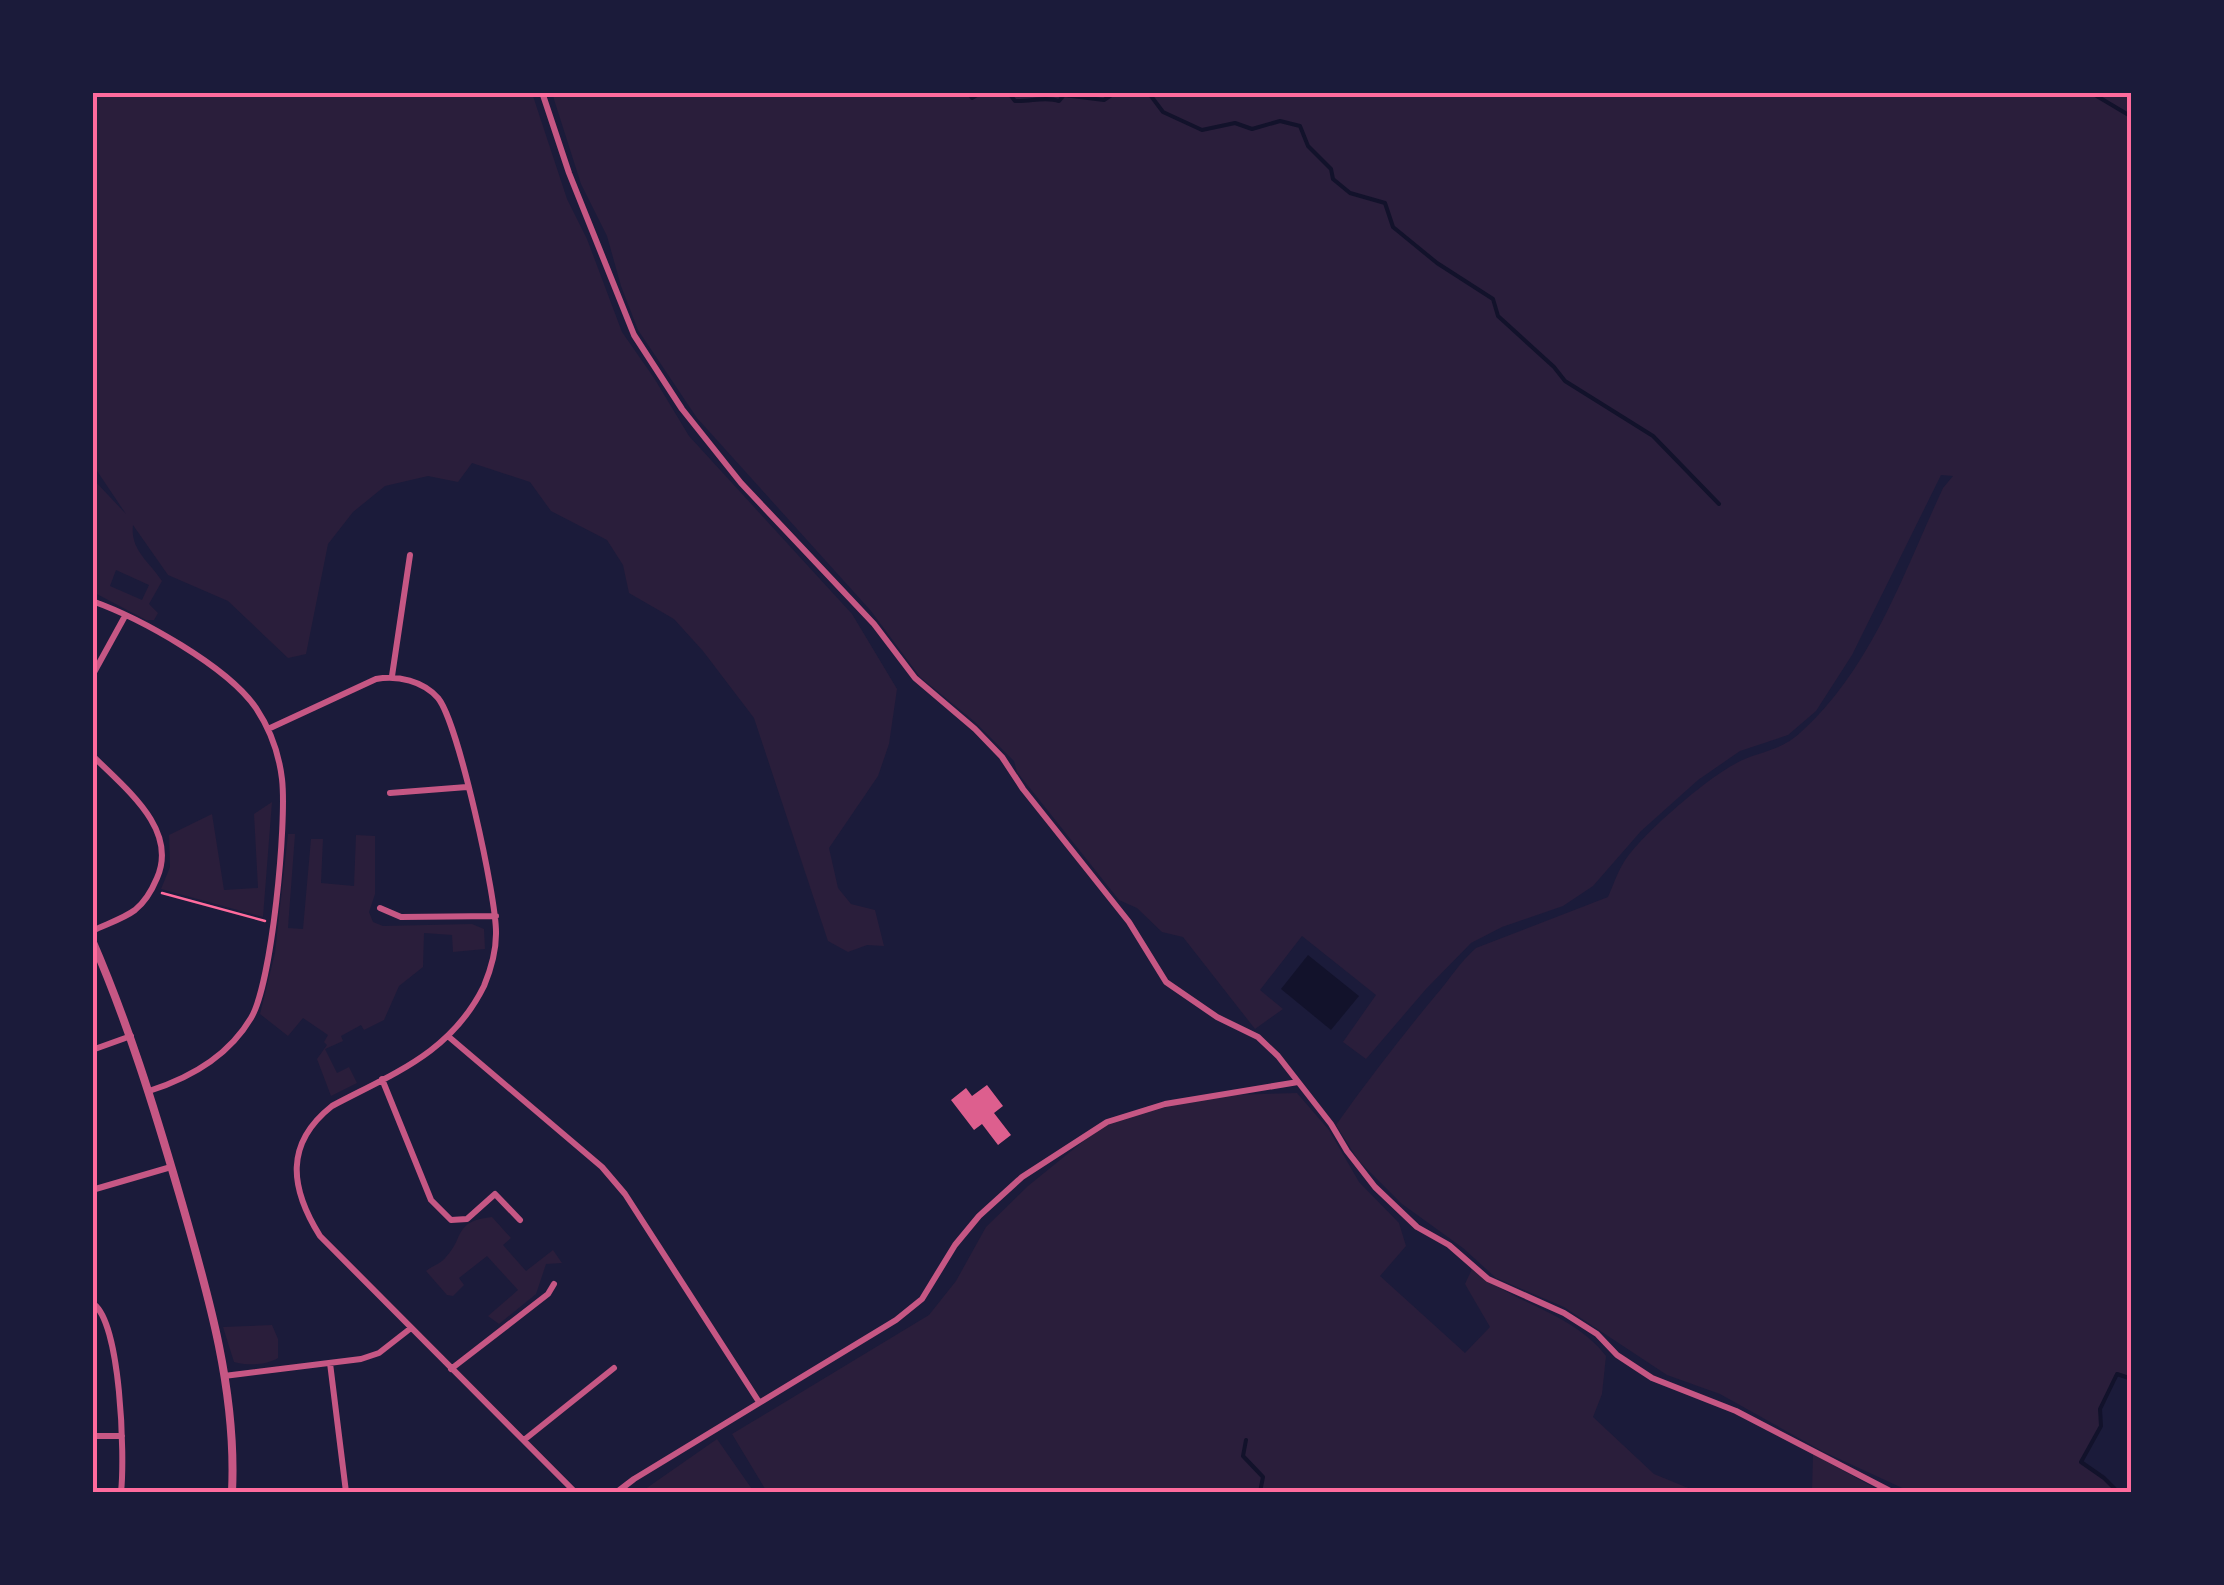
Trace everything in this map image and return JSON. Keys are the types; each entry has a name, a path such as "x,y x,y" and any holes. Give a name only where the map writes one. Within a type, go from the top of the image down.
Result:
{"street":[{"path":"542,92 634,335 708,444 874,624 916,678 1002,757 1129,922 1158,974 1217,1016 1258,1037 1298,1082 1374,1187 1417,1226 1449,1245 1488,1279 1564,1313 1597,1334 1617,1356 1652,1378 1736,1411 1892,1492"},
{"path":"392,676 410,555"},
{"path":"92,601 125,616 228,677 244,692 268,729 277,752 284,802 264,984 254,1015 234,1044 208,1065 174,1083 148,1090"},
{"path":"92,676 125,616"},
{"path":"268,729 376,679 392,676 424,687 443,705 455,735 496,916 489,974 474,1003 448,1037 417,1062 318,1117 298,1154 296,1184 305,1213 320,1236 575,1492"},
{"path":"92,755 153,820 161,844 162,866 152,891 136,910 92,930"},
{"path":"390,794 467,787"},
{"path":"380,908 401,917 496,916"},
{"path":"92,940 132,1036 206,1287 224,1376 233,1462 232,1492"},
{"path":"92,1050 132,1036"},
{"path":"448,1037 602,1168 625,1194 758,1402"},
{"path":"382,1079 432,1200 451,1220 467,1219 495,1194 520,1220"},
{"path":"617,1492 758,1402 851,1350 922,1299 979,1216 1022,1177 1107,1122 1164,1104 1298,1082"},
{"path":"92,1190 172,1167"},
{"path":"452,1369 548,1294 554,1284"},
{"path":"92,1303 105,1316 114,1358 122,1436 121,1492"},
{"path":"224,1376 379,1353 410,1328"},
{"path":"330,1362 346,1492"},
{"path":"524,1440 614,1368"},
{"path":"92,1436 122,1436"}],"path":[{"path":"152,891 272,922"}],"shaded area":[{"path":"92,93 532,93 567,199 587,239 622,332 689,436 852,614 897,689 889,744 878,776 829,848 838,888 851,904 875,910 884,946 867,945 848,952 828,941 754,718 674,619 629,593 623,565 607,540 551,511 530,482 472,463 458,482 428,476 385,486 353,512 328,544 306,654 288,658 228,601 168,575 133,525 137,548 162,581 149,604 158,613 154,620 146,620 93,592 93,479 126,514 93,465","holes":["116,570 149,585 142,600 110,586"]},
{"path":"552,93 2131,93 2132,1379 2117,1374 2100,1409 2101,1426 2081,1462 2118,1492 1911,1492 1822,1451 1720,1394 1667,1375 1564,1307 1496,1278 1463,1248 1402,1204 1358,1160 1336,1125 1397,1043 1476,948 1608,897 1632,851 1674,809 1733,765 1792,739 1826,707 1867,649 1943,488 1953,476 1941,475 1852,655 1816,711 1788,735 1740,751 1698,780 1641,831 1593,886 1563,906 1502,927 1471,943 1366,1059 1343,1042 1376,995 1302,936 1260,990 1283,1009 1255,1029 1183,937 1162,932 1137,908 1119,900 1017,772 1014,761 975,722 920,677 871,611 697,418 638,330 607,236 581,184"},
{"path":"272,802 263,917 161,889 170,867 169,835 212,814 224,890 258,888 254,814"},
{"path":"288,834 295,834 288,928 303,929 311,839 323,839 321,883 354,886 356,835 375,836 375,894 369,912 373,922 383,926 472,924 484,929 485,949 453,952 452,935 424,933 423,967 399,986 384,1020 364,1030 361,1025 341,1036 343,1041 325,1049 337,1073 349,1067 357,1083 331,1096 317,1059 327,1045 324,1042 328,1035 303,1018 288,1036 260,1014 275,953"},
{"path":"1308,955 1359,996 1331,1030 1281,989"},
{"path":"1297,1093 1329,1130 1359,1182 1399,1223 1406,1246 1380,1276 1465,1353 1490,1327 1465,1284 1472,1269 1576,1329 1606,1356 1602,1394 1593,1417 1654,1474 1698,1492 767,1492 732,1434 929,1315 956,1281 986,1227 1028,1186 1107,1122 1165,1104 1226,1095"},
{"path":"492,1217 511,1238 503,1245 526,1271 553,1250 562,1263 546,1264 536,1294 499,1324 488,1316 518,1290 487,1256 459,1278 464,1285 453,1296 447,1295 426,1271 452,1250 465,1226"},
{"path":"272,1325 278,1339 278,1358 257,1364 234,1362 223,1327"},
{"path":"717,1439 754,1492 641,1492"},
{"path":"1813,1454 1882,1492 1812,1492"}],"building":[{"path":"987,1085 1003,1106 994,1113 1011,1135 998,1145 982,1124 974,1130 951,1100 966,1088 972,1096"}],"waterway":[{"path":"968,92 972,98 982,92"},
{"path":"1008,92 1015,101 1059,101 1064,95 1104,100 1116,92"},
{"path":"1148,92 1163,112 1202,130 1235,123 1252,129 1280,121 1300,126 1308,146 1331,169 1333,179 1350,193 1385,203 1393,227 1437,263 1493,299 1498,316 1565,381 1653,436 1719,504"},
{"path":"2090,92 2132,117"},
{"path":"2118,1492 2081,1462 2101,1426 2100,1409 2117,1374 2132,1379"},
{"path":"1246,1440 1243,1456 1263,1477 1260,1492"}]}
